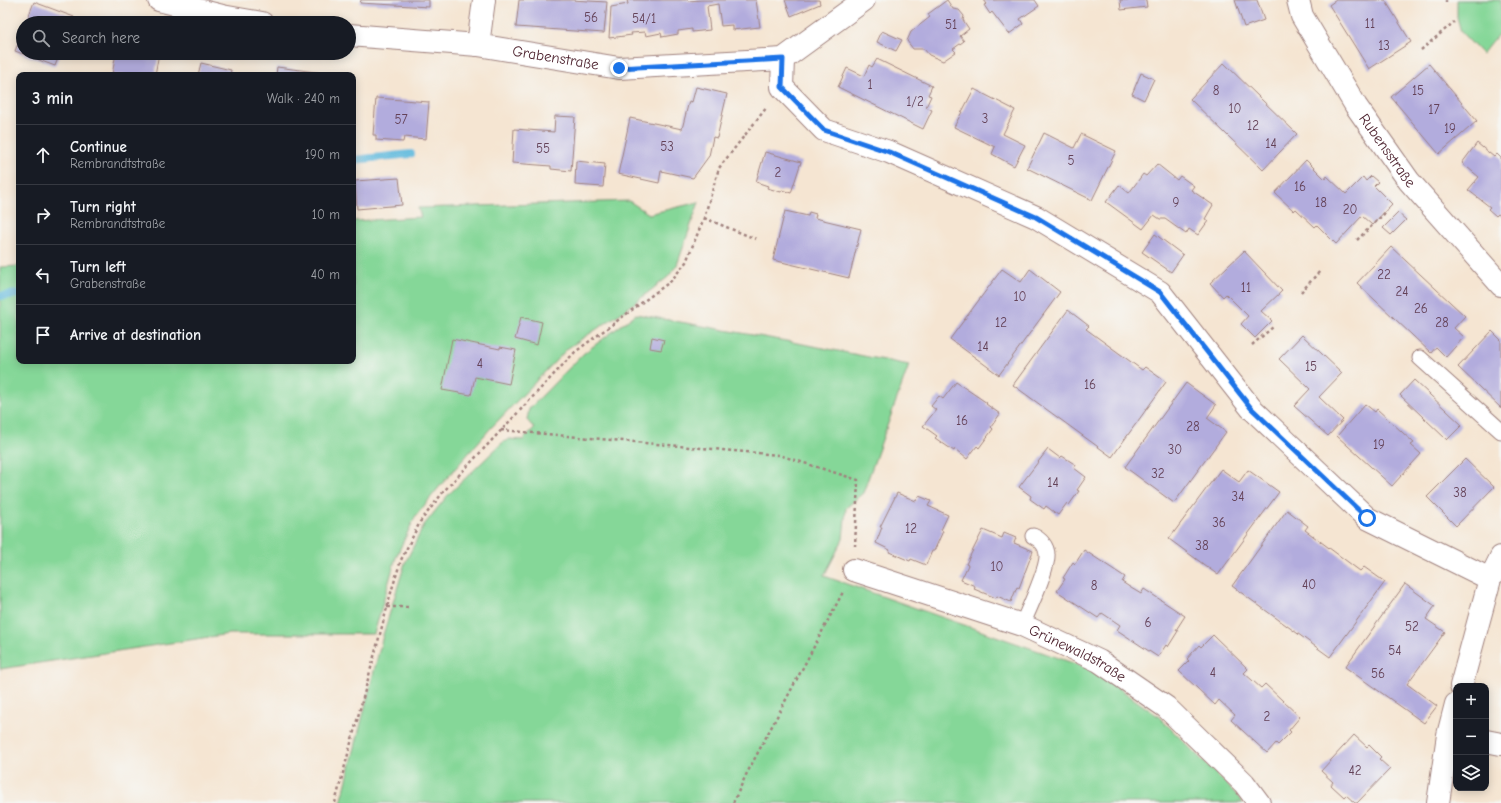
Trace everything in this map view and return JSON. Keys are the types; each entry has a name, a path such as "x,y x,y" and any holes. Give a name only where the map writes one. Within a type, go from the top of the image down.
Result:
{"street":[{"path":"159,0 222,16"},
{"path":"478,45 484,0"},
{"path":"864,0 783,59 782,87 824,130 889,152 1036,217 1160,292 1251,408 1367,518 1490,579"},
{"name":"Rubensstraße","path":"1298,0 1302,16 1356,106 1409,181 1501,285"},
{"name":"Grabenstraße","path":"356,36 478,45 619,68 783,59"},
{"path":"1462,683 1490,579 1501,556"},
{"name":"Grünewaldstraße","path":"854,570 1022,625 1099,661 1166,707 1244,783 1259,803"},
{"path":"1438,803 1454,719"},
{"path":"1489,742 1501,744"}],"lane":[{"path":"1420,358 1501,431"},
{"path":"1022,625 1045,568 1048,555 1046,548 1039,539 1033,536"}],"path":[{"path":"1421,50 1454,22"},
{"path":"335,803 401,560 420,522 444,491 575,352 671,281 686,262 704,218 719,168 782,87"},
{"path":"1356,240 1387,211"},
{"path":"704,218 756,239"},
{"path":"1301,292 1321,270"},
{"path":"1252,345 1273,327"},
{"path":"501,430 779,455 858,480 854,570 749,768 733,803"},
{"path":"387,607 408,607"}],"green space":[{"path":"1457,0 1501,0 1501,31 1482,54 1461,32 1457,17"},
{"path":"629,201 649,214 699,202 677,265 668,277 624,311 568,348 489,430 415,517 396,557 374,634 229,634 0,669 0,267 16,266 16,364 356,364 356,221 421,217 418,208"},
{"path":"636,314 909,365 863,493 846,508 843,539 824,576 1093,670 1158,716 1234,792 1243,803 341,803 383,635 405,563 424,525 448,495 502,443 509,439 523,440 534,428 527,420 529,409 583,354"}],"building":[{"path":"361,0 429,0 429,7 360,3"},
{"path":"519,0 607,2 604,33 516,27"},
{"path":"627,0 756,0 760,27 732,30 732,25 721,26 718,4 707,6 710,30 692,32 692,29 678,31 678,34 662,37 661,33 646,36 645,32 631,33 632,35 609,38 611,7 628,4"},
{"path":"785,0 819,0 820,4 791,16"},
{"path":"947,0 953,9 959,10 964,16 963,20 969,29 960,36 964,41 953,49 956,52 943,61 929,55 924,49 913,49 907,41 911,32 930,17 928,14"},
{"path":"984,0 1035,0 1039,6 1020,19 1023,24 1009,34 992,12 990,14 984,5 987,4"},
{"path":"1120,0 1146,0 1147,7 1121,10"},
{"path":"1235,0 1257,0 1264,20 1244,27"},
{"path":"1336,0 1385,0 1411,42 1369,69 1329,5"},
{"path":"34,2 71,16 29,16"},
{"path":"882,31 902,40 896,51 877,42"},
{"path":"877,59 932,86 928,95 931,96 926,107 932,110 923,129 838,87 847,68 864,76 869,65 872,67"},
{"path":"39,60 57,60 55,66"},
{"path":"115,60 158,60 156,72 113,72"},
{"path":"201,63 231,70 231,72 199,72"},
{"path":"1224,63 1297,134 1263,170 1190,99"},
{"path":"1429,64 1477,121 1439,154 1391,97"},
{"path":"277,67 316,72 276,72"},
{"path":"1141,73 1154,79 1144,100 1132,94"},
{"path":"696,87 727,94 717,138 713,137 709,156 693,178 661,171 659,183 618,174 630,118 682,129 689,101 692,102"},
{"path":"974,89 1015,110 1003,134 1025,145 1014,166 992,154 995,147 954,127"},
{"path":"376,98 429,102 426,139 404,137 403,142 376,140 376,135 373,135"},
{"path":"555,116 575,117 571,171 551,169 551,166 512,163 514,129 554,132"},
{"path":"1044,133 1074,148 1081,134 1116,151 1092,200 1027,168"},
{"path":"1477,143 1494,157 1497,154 1501,158 1501,216 1498,214 1496,216 1488,209 1490,207 1468,190 1479,177 1462,163"},
{"path":"765,152 801,162 791,193 767,188 768,186 756,182"},
{"path":"1306,160 1325,179 1327,176 1346,194 1363,177 1366,181 1371,176 1378,182 1374,186 1392,204 1372,225 1362,216 1336,244 1317,225 1315,227 1296,209 1294,211 1275,193"},
{"path":"576,161 605,164 603,187 575,185"},
{"path":"1157,164 1177,180 1180,176 1194,186 1191,190 1213,205 1205,219 1208,221 1198,235 1189,229 1186,234 1165,219 1160,219 1154,215 1143,229 1106,202 1119,185 1129,193 1143,174 1146,176"},
{"path":"399,178 402,205 357,209 356,181"},
{"path":"785,211 808,216 809,212 816,214 815,218 861,229 849,278 773,260"},
{"path":"1398,213 1406,220 1391,235 1383,228"},
{"path":"1155,234 1183,255 1171,272 1142,252"},
{"path":"1391,247 1465,316 1454,328 1464,337 1446,357 1436,347 1431,353 1357,283"},
{"path":"1244,251 1282,291 1261,311 1272,321 1255,338 1241,324 1248,316 1226,294 1223,297 1210,283"},
{"path":"1002,269 1021,282 1030,269 1060,292 999,375 950,339"},
{"path":"1068,310 1089,326 1086,329 1142,370 1145,367 1166,382 1112,457 1013,385"},
{"path":"521,317 542,322 537,345 515,339"},
{"path":"1492,331 1501,340 1501,408 1458,367"},
{"path":"1302,335 1342,373 1319,397 1343,420 1328,436 1294,406 1310,389 1279,359"},
{"path":"652,337 664,340 661,350 650,348"},
{"path":"452,339 500,349 500,347 516,350 509,384 475,377 471,395 442,390"},
{"path":"1414,380 1462,425 1447,440 1400,395"},
{"path":"956,382 987,403 986,404 1000,414 991,427 993,429 979,448 977,446 967,459 955,449 954,451 935,438 937,436 923,426 936,410 931,406 939,396 943,399"},
{"path":"1186,383 1216,405 1207,418 1226,432 1174,503 1125,467"},
{"path":"1365,404 1375,412 1377,409 1414,443 1411,445 1421,454 1392,486 1337,436"},
{"path":"1048,449 1060,458 1062,456 1076,465 1074,468 1086,477 1077,490 1079,491 1069,505 1067,503 1058,515 1046,506 1044,509 1030,499 1031,496 1019,487"},
{"path":"1465,459 1494,487 1456,526 1427,497"},
{"path":"1221,469 1239,482 1248,470 1279,492 1218,575 1169,539"},
{"path":"897,493 916,501 919,496 931,501 928,506 948,515 941,530 943,531 926,565 911,559 910,561 889,552 890,550 876,543 882,527 880,527"},
{"path":"1287,510 1308,526 1305,530 1360,571 1364,567 1385,582 1330,657 1232,586"},
{"path":"983,530 1002,538 1004,533 1016,538 1014,543 1033,551 1019,588 1017,587 1011,602 974,589 975,586 961,580 968,565 966,564"},
{"path":"1084,550 1125,577 1122,582 1131,588 1141,594 1144,589 1185,616 1168,647 1166,645 1158,657 1117,630 1120,625 1102,613 1098,618 1057,591 1065,579 1063,578 1073,562 1075,564"},
{"path":"1405,584 1435,606 1426,619 1445,632 1407,684 1437,706 1424,723 1345,667"},
{"path":"1213,635 1248,669 1244,673 1261,688 1265,684 1300,717 1289,730 1291,732 1278,745 1276,743 1267,753 1231,720 1235,715 1219,700 1215,705 1179,671 1189,661 1187,659 1199,645 1201,647"},
{"path":"1354,735 1367,747 1369,745 1381,757 1379,759 1390,769 1357,803 1346,795 1344,797 1331,785 1333,782 1321,771"}],"waterway":[{"path":"356,160 411,154"},
{"path":"0,296 16,294"}],"route":[{"path":"619,68 783,59 782,87 824,130 889,152 1036,217 1160,292 1251,408 1367,518"}]}
